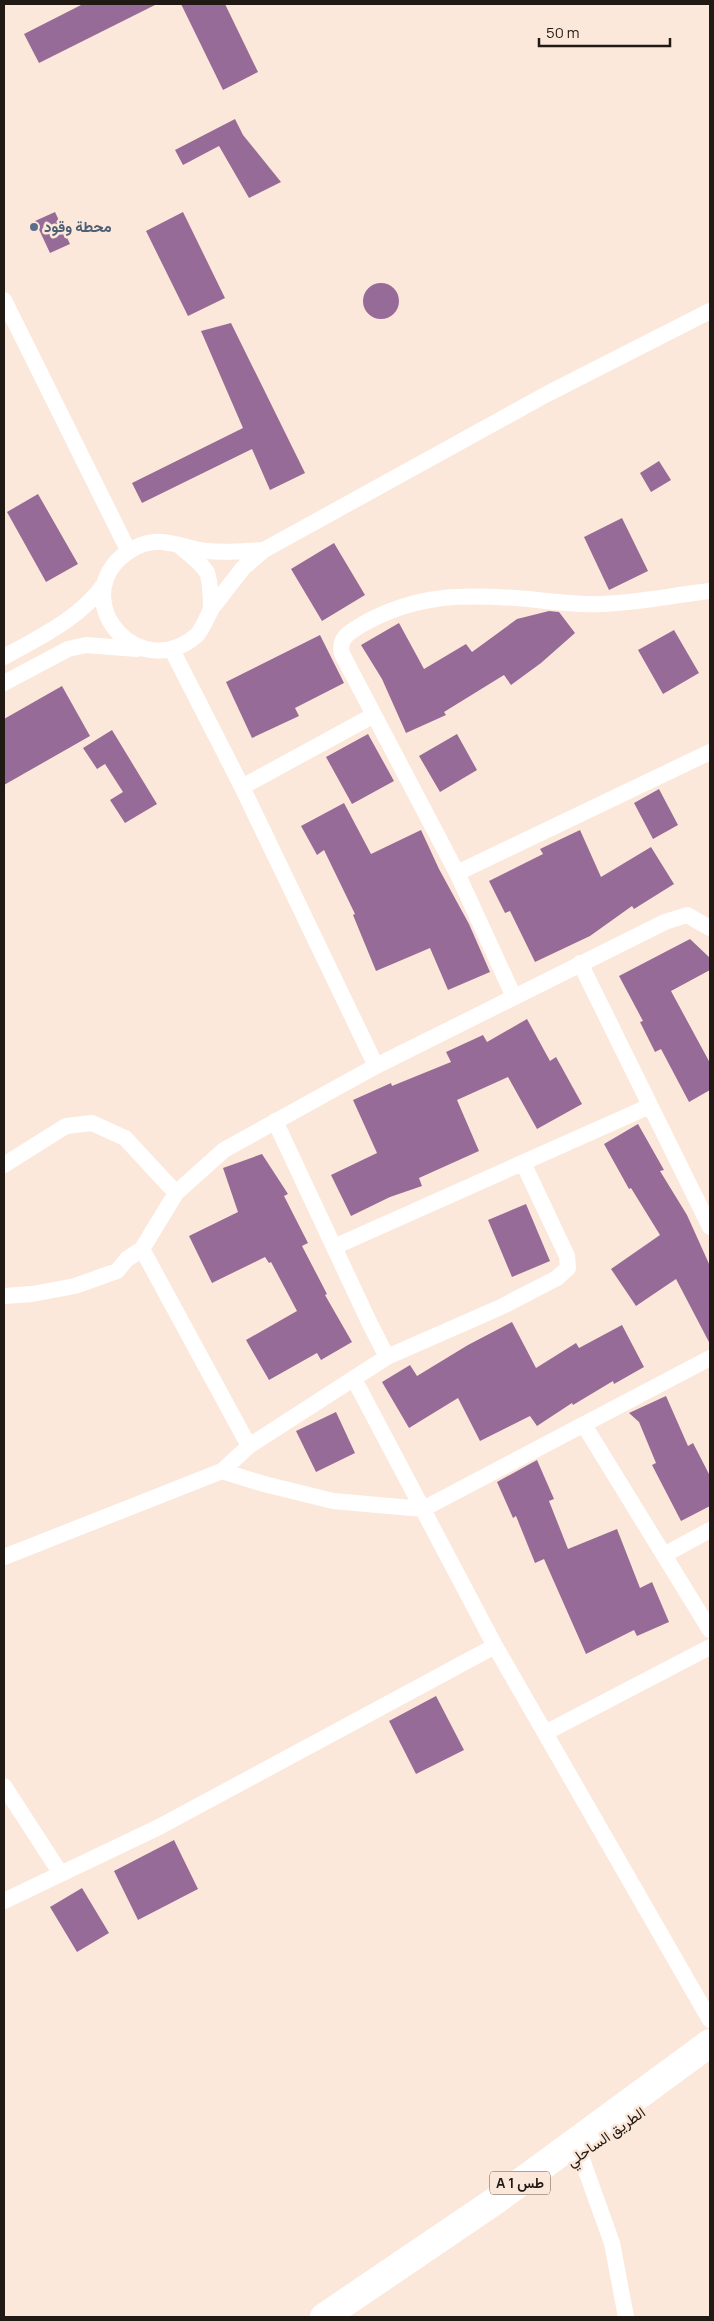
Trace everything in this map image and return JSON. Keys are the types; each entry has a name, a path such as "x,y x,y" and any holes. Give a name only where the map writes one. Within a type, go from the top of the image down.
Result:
{"highway":[{"name":"A 1 طس","path":"324,2317 495,2201 710,2043"},
{"name":"الطريق الساحلي","path":"355,2317 710,2062"}],"street":[{"path":"4,300 128,550"},
{"path":"4,683 58,653 86,644 172,650 198,634 212,608 243,568 264,550 547,394 710,311"},
{"path":"4,657 65,622 97,594 105,583 113,565 128,550 154,542 205,552 264,550"},
{"path":"182,547 207,572 212,608"},
{"path":"105,583 105,611 119,635 142,649"},
{"path":"514,997 457,873 342,654 340,645 343,637 402,605 438,598 476,597 602,604 710,590"},
{"path":"172,650 242,787 376,1066"},
{"path":"242,787 374,715"},
{"path":"457,873 710,752"},
{"path":"4,1296 32,1294 75,1286 117,1271 128,1259 142,1249 176,1193 224,1150 376,1066 665,922 687,915 710,928"},
{"path":"580,964 710,1227"},
{"path":"334,1248 650,1106"},
{"path":"275,1121 334,1248 388,1357"},
{"path":"4,1165 66,1126 92,1122 125,1138 176,1193"},
{"path":"4,1557 222,1471 249,1446 388,1357 501,1307 556,1278 568,1268 567,1256 523,1163"},
{"path":"142,1249 249,1446"},
{"path":"222,1471 264,1484 333,1501 423,1509 710,1358"},
{"path":"354,1378 495,1646 710,2020"},
{"path":"584,1425 710,1630"},
{"path":"664,1555 710,1530"},
{"path":"4,1901 159,1827 495,1646"},
{"path":"545,1733 710,1647"},
{"path":"4,1786 61,1874"},
{"path":"580,2154 612,2243 626,2317"}],"building":[{"path":"83,4 157,4 39,63 24,34"},
{"path":"181,4 225,4 258,72 223,90"},
{"path":"235,119 243,135 281,182 249,198 219,146 183,165 175,150"},
{"path":"55,212 70,244 50,253 35,221"},
{"path":"183,212 225,298 188,316 146,231"},
{"path":"381,283 394,288 399,301 394,314 381,319 368,314 363,301 368,288"},
{"path":"231,323 305,473 270,490 252,449 142,503 132,483 243,428 201,331"},
{"path":"659,461 671,480 651,492 640,473"},
{"path":"38,494 78,564 46,582 7,512"},
{"path":"622,518 648,571 609,590 584,537"},
{"path":"334,543 365,595 322,621 291,569"},
{"path":"549,611 559,612 575,633 541,663 511,685 504,675 444,712 446,715 406,733 382,679 361,645 399,623 424,669 466,644 472,652 517,619"},
{"path":"674,630 699,673 663,694 638,650"},
{"path":"320,635 344,683 295,708 299,716 252,738 226,682"},
{"path":"62,686 90,736 4,785 4,719"},
{"path":"112,730 157,804 125,823 110,800 123,792 105,764 97,769 83,748"},
{"path":"368,734 394,781 352,804 326,757"},
{"path":"457,734 477,770 440,792 419,756"},
{"path":"659,789 678,825 653,839 634,803"},
{"path":"344,803 371,854 421,830 439,869 469,924 490,972 448,990 430,948 376,971 353,915 355,914 324,850 317,855 301,826"},
{"path":"580,830 601,877 651,847 674,884 634,909 632,906 590,936 535,962 510,911 505,913 489,881 543,854 540,849"},
{"path":"690,939 710,958 710,970 671,991 710,1063 710,1090 689,1102 661,1049 655,1052 640,1022 643,1021 619,976"},
{"path":"527,1019 550,1061 556,1057 582,1104 537,1129 508,1077 457,1100 479,1151 419,1178 422,1186 390,1197 351,1216 331,1175 377,1153 353,1100 391,1083 392,1086 451,1062 446,1052 483,1035 487,1042"},
{"path":"638,1124 664,1170 660,1171 687,1215 710,1266 710,1344 676,1279 636,1306 611,1269 660,1235 631,1188 629,1189 604,1144"},
{"path":"262,1154 288,1194 284,1196 308,1243 302,1246 327,1294 325,1295 352,1342 321,1360 317,1353 269,1380 246,1340 297,1311 271,1262 269,1263 265,1257 212,1283 189,1236 238,1212 223,1168"},
{"path":"526,1204 550,1261 512,1277 488,1220"},
{"path":"512,1322 536,1368 576,1343 579,1348 622,1325 644,1367 614,1384 613,1381 573,1405 572,1403 537,1426 530,1416 480,1441 458,1398 409,1428 382,1382 410,1365 417,1376 468,1345"},
{"path":"666,1396 688,1446 693,1443 710,1476 710,1506 681,1521 652,1465 656,1463 639,1422 629,1413"},
{"path":"336,1412 355,1453 316,1472 296,1431"},
{"path":"537,1460 554,1499 549,1501 568,1549 617,1529 640,1588 652,1582 669,1622 637,1636 634,1630 586,1654 544,1559 535,1563 516,1516 513,1518 497,1482"},
{"path":"436,1696 464,1750 416,1774 389,1721"},
{"path":"174,1840 198,1889 138,1920 114,1871"},
{"path":"82,1888 109,1933 77,1952 50,1907"}],"place":[{"name":"محطة وقود","path":"34,227"}]}
